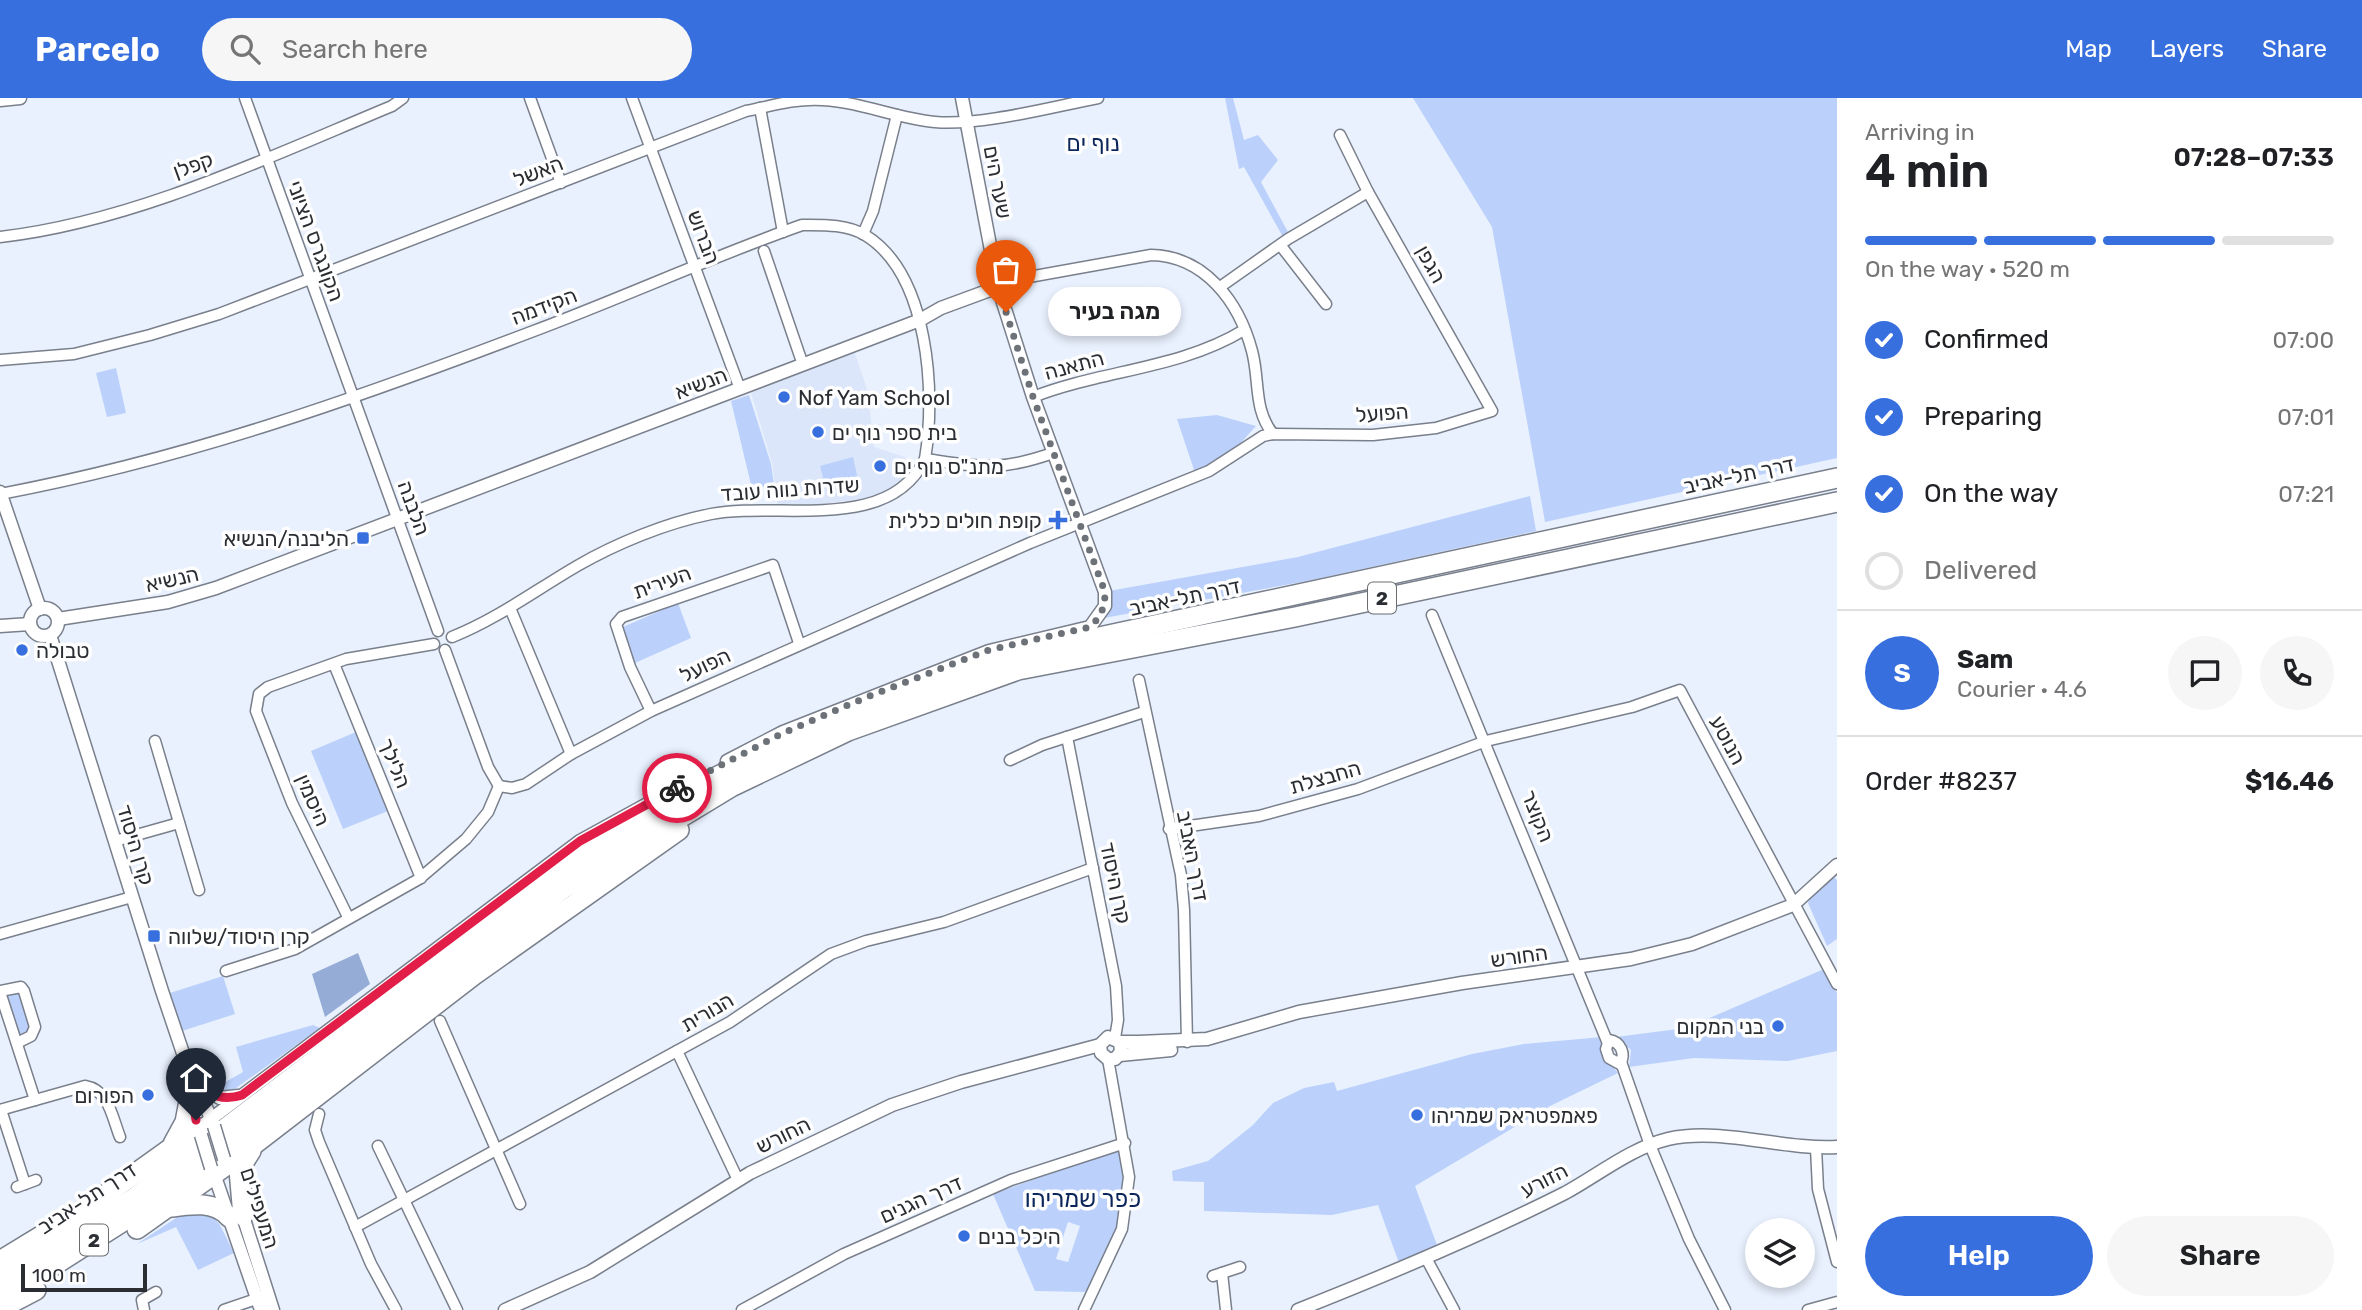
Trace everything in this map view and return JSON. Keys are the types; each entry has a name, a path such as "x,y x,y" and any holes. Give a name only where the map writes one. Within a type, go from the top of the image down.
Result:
{"highway":[{"name":"דרך תל-אביב","path":"0,1276 33,1260 134,1198 570,865 702,784 808,731 1016,655 1286,599 1837,478"},
{"name":"דרך תל-אביב","path":"0,1294 42,1273 138,1212 564,888 612,856 731,787 848,731 1018,670 1294,617 1837,502"},
{"path":"1090,627 1509,542 1590,531"},
{"path":"0,1309 61,1276 168,1208 474,975 676,832 930,702"},
{"path":"170,1148 185,1122 194,1090"},
{"path":"0,1261 89,1206 170,1148 206,1127"},
{"path":"168,1208 204,1205 236,1217 239,1170 262,1138"}],"street":[{"path":"0,100 19,98"},
{"name":"הקונגרס הציוני","path":"245,98 355,397"},
{"path":"530,98 561,183"},
{"name":"הברוש","path":"632,98 740,389"},
{"path":"744,98 746,111"},
{"name":"שער הים","path":"962,98 998,287 1033,397 1105,592 1105,606 1090,627"},
{"name":"האשל","path":"0,360 74,354 219,314 746,111 811,99 935,122 966,121 1073,100 1098,98"},
{"name":"קפלן","path":"0,237 108,216 265,158 398,101"},
{"path":"760,108 783,232"},
{"path":"863,234 873,211 897,115"},
{"name":"הגפן","path":"1340,135 1368,192 1492,411"},
{"path":"1220,287 1300,231 1368,192"},
{"name":"הקידמה","path":"0,493 172,457 260,430 355,397 802,225 838,226 863,234 884,250 913,298 930,394 925,458"},
{"path":"1280,246 1326,304"},
{"path":"764,251 803,365"},
{"name":"הנשיא","path":"58,620 168,602 216,588 803,365 1018,279 1151,255 1172,255 1196,265 1220,287 1244,330 1253,353 1262,418"},
{"name":"התאנה","path":"1033,397 1063,385 1205,350 1244,330"},
{"name":"הלבנה","path":"355,397 438,631"},
{"name":"הפועל","path":"499,786 512,788 526,784 571,754 651,711 1019,547 1209,471 1245,447 1273,433 1385,434 1436,428 1492,411"},
{"path":"1262,418 1273,433"},
{"name":"הפועל","path":"1245,447 1262,418"},
{"path":"925,458 988,468 1018,465 1053,453"},
{"name":"שדרות נווה עובד","path":"452,637 510,608 588,560 650,533 708,515 736,510 793,512 882,500 917,476 925,458"},
{"path":"0,493 40,609"},
{"name":"העירית","path":"651,711 630,667 616,624 618,619 675,597 774,565 799,643"},
{"path":"510,608 571,754"},
{"path":"40,609 53,611 58,620 57,629 50,635 38,636 30,624 32,615 40,609"},
{"name":"הקוצר","path":"1432,615 1608,1037 1609,1058 1620,1066 1650,1145"},
{"path":"0,626 30,624"},
{"path":"206,1127 242,1095 580,841 701,774 783,733 989,650 1090,627"},
{"path":"434,644 434,636 438,631 446,631 452,637 451,646 445,650"},
{"name":"קרן היסוד","path":"50,635 206,1127"},
{"path":"226,971 295,949 421,877 466,839 488,812 499,786 488,767 445,650 434,644 334,664"},
{"name":"היסמין","path":"334,664 268,687 259,694 256,711 292,803 348,917"},
{"name":"הלילך","path":"334,664 421,877"},
{"name":"דרך האביב","path":"1139,680 1181,875 1185,911 1186,1042"},
{"name":"הנוטע","path":"1486,741 1632,707 1680,690 1837,984"},
{"path":"1010,760 1067,737 1144,712"},
{"name":"קרן היסוד","path":"1067,737 1116,986 1116,1049 1129,1177 1122,1229 1084,1310"},
{"path":"155,741 199,890"},
{"name":"החבצלת","path":"1169,829 1259,816 1358,789 1486,741"},
{"path":"115,841 178,822"},
{"name":"החורש","path":"505,1310 590,1272 738,1180 892,1105 961,1082 1100,1045 1108,1037 1116,1049 1207,1039 1298,1012 1462,983 1579,968 1692,944 1793,905 1837,865"},
{"name":"הנורית","path":"355,1227 751,1009 831,954 866,941 944,922 1093,868"},
{"path":"0,934 132,897"},
{"path":"17,1043 34,1032 35,1027 21,987 0,992 35,1100"},
{"path":"440,1021 520,1204"},
{"path":"677,1051 738,1180"},
{"path":"26,1184 1,1110 85,1086 103,1093 120,1137"},
{"path":"194,1090 224,1099 242,1095"},
{"path":"319,1114 315,1130 318,1142 355,1227 396,1310"},
{"name":"המעפילים","path":"206,1127 265,1305"},
{"name":"הזורע","path":"1298,1310 1426,1258 1565,1192 1650,1145 1699,1136 1816,1148 1837,1147"},
{"name":"דרך הגנים","path":"742,1310 844,1254 1011,1180 1125,1143"},
{"path":"1650,1145 1689,1239 1725,1310"},
{"path":"378,1146 457,1310"},
{"path":"1816,1148 1818,1189 1837,1262"},
{"path":"1426,1258 1454,1310"},
{"path":"1226,1310 1217,1274 1240,1267"},
{"path":"144,1310 142,1300 156,1292"},
{"path":"1808,1310 1837,1302"},
{"path":"224,1310 265,1305"}],"shaded area":[{"path":"1225,98 1233,98 1244,140 1258,135 1278,160 1261,182 1289,234 1283,237 1244,167 1239,169"},
{"path":"1413,98 1837,98 1837,458 1545,522 1492,227"},
{"name":"בית ספר נוף ים","path":"854,351 868,392 874,447 905,457 909,476 880,497 778,509 772,463 751,393"},
{"path":"116,368 126,413 107,417 96,373"},
{"path":"749,395 771,464 774,485 752,489 731,401"},
{"path":"1217,415 1256,426 1228,457 1195,473 1177,419"},
{"path":"853,457 860,489 828,497 820,466"},
{"path":"1530,496 1536,531 1307,581 1104,618 1109,591 1298,557"},
{"path":"678,603 691,638 635,663 623,627"},
{"path":"356,732 388,811 343,829 311,751"},
{"path":"1834,877 1837,880 1837,939 1827,946 1808,903 1812,895"},
{"path":"358,953 370,984 325,1017 312,974"},
{"path":"1824,969 1837,993 1837,1051 1788,1061 1694,1058 1629,1067 1631,1050 1616,1037 1686,1028"},
{"path":"223,976 235,1014 182,1031 170,993"},
{"path":"19,990 32,1025 28,1033 21,1036 18,1035 6,997"},
{"path":"313,1025 320,1028 236,1088 228,1091 217,1090 207,1077 203,1064 210,1066 216,1085 243,1072 236,1047"},
{"path":"1602,1037 1610,1063 1618,1073 1550,1106 1415,1186 1437,1245 1399,1263 1378,1205 1332,1215 1204,1211 1204,1182 1173,1181 1172,1171 1208,1161 1253,1125 1273,1103 1304,1088 1334,1082 1337,1091 1472,1054 1524,1044"},
{"path":"1121,1148 1123,1187 1118,1224 1106,1259 1085,1292 1035,1291 993,1194","holes":["1068,1222 1080,1226 1068,1262 1056,1259"]},
{"path":"206,1210 220,1225 234,1253 198,1270 176,1227 137,1244 185,1212"}],"way so far":[{"path":"677,788 783,733 867,697 989,650 1090,627 1100,617 1105,606 1105,592 1033,397 1006,312"}],"place":[{"name":"מגה בעיר","path":"1006,312"},
{"name":"Nof Yam School","path":"784,397"},
{"name":"בית ספר נוף ים","path":"818,432"},
{"name":"מתנ\"ס נוף ים","path":"880,466"},
{"name":"קופת חולים כללית","path":"1058,520"},
{"name":"הליבנה/הנשיא","path":"363,538"},
{"name":"טבולה","path":"22,650"},
{"name":"קרן היסוד/שלווה","path":"154,936"},
{"name":"בני המקום","path":"1778,1026"},
{"name":"הפורום","path":"148,1095"},
{"name":"פאמפטראק שמריהו","path":"1417,1115"},
{"name":"היכל בנים","path":"964,1236"}],"district":[{"name":"נוף ים","path":"1093,143"},
{"name":"כפר שמריהו","path":"1083,1199"}],"route":[{"path":"196,1120 187,1065 197,1084 215,1096 229,1099 242,1095 367,1004 580,841 677,788"}]}
